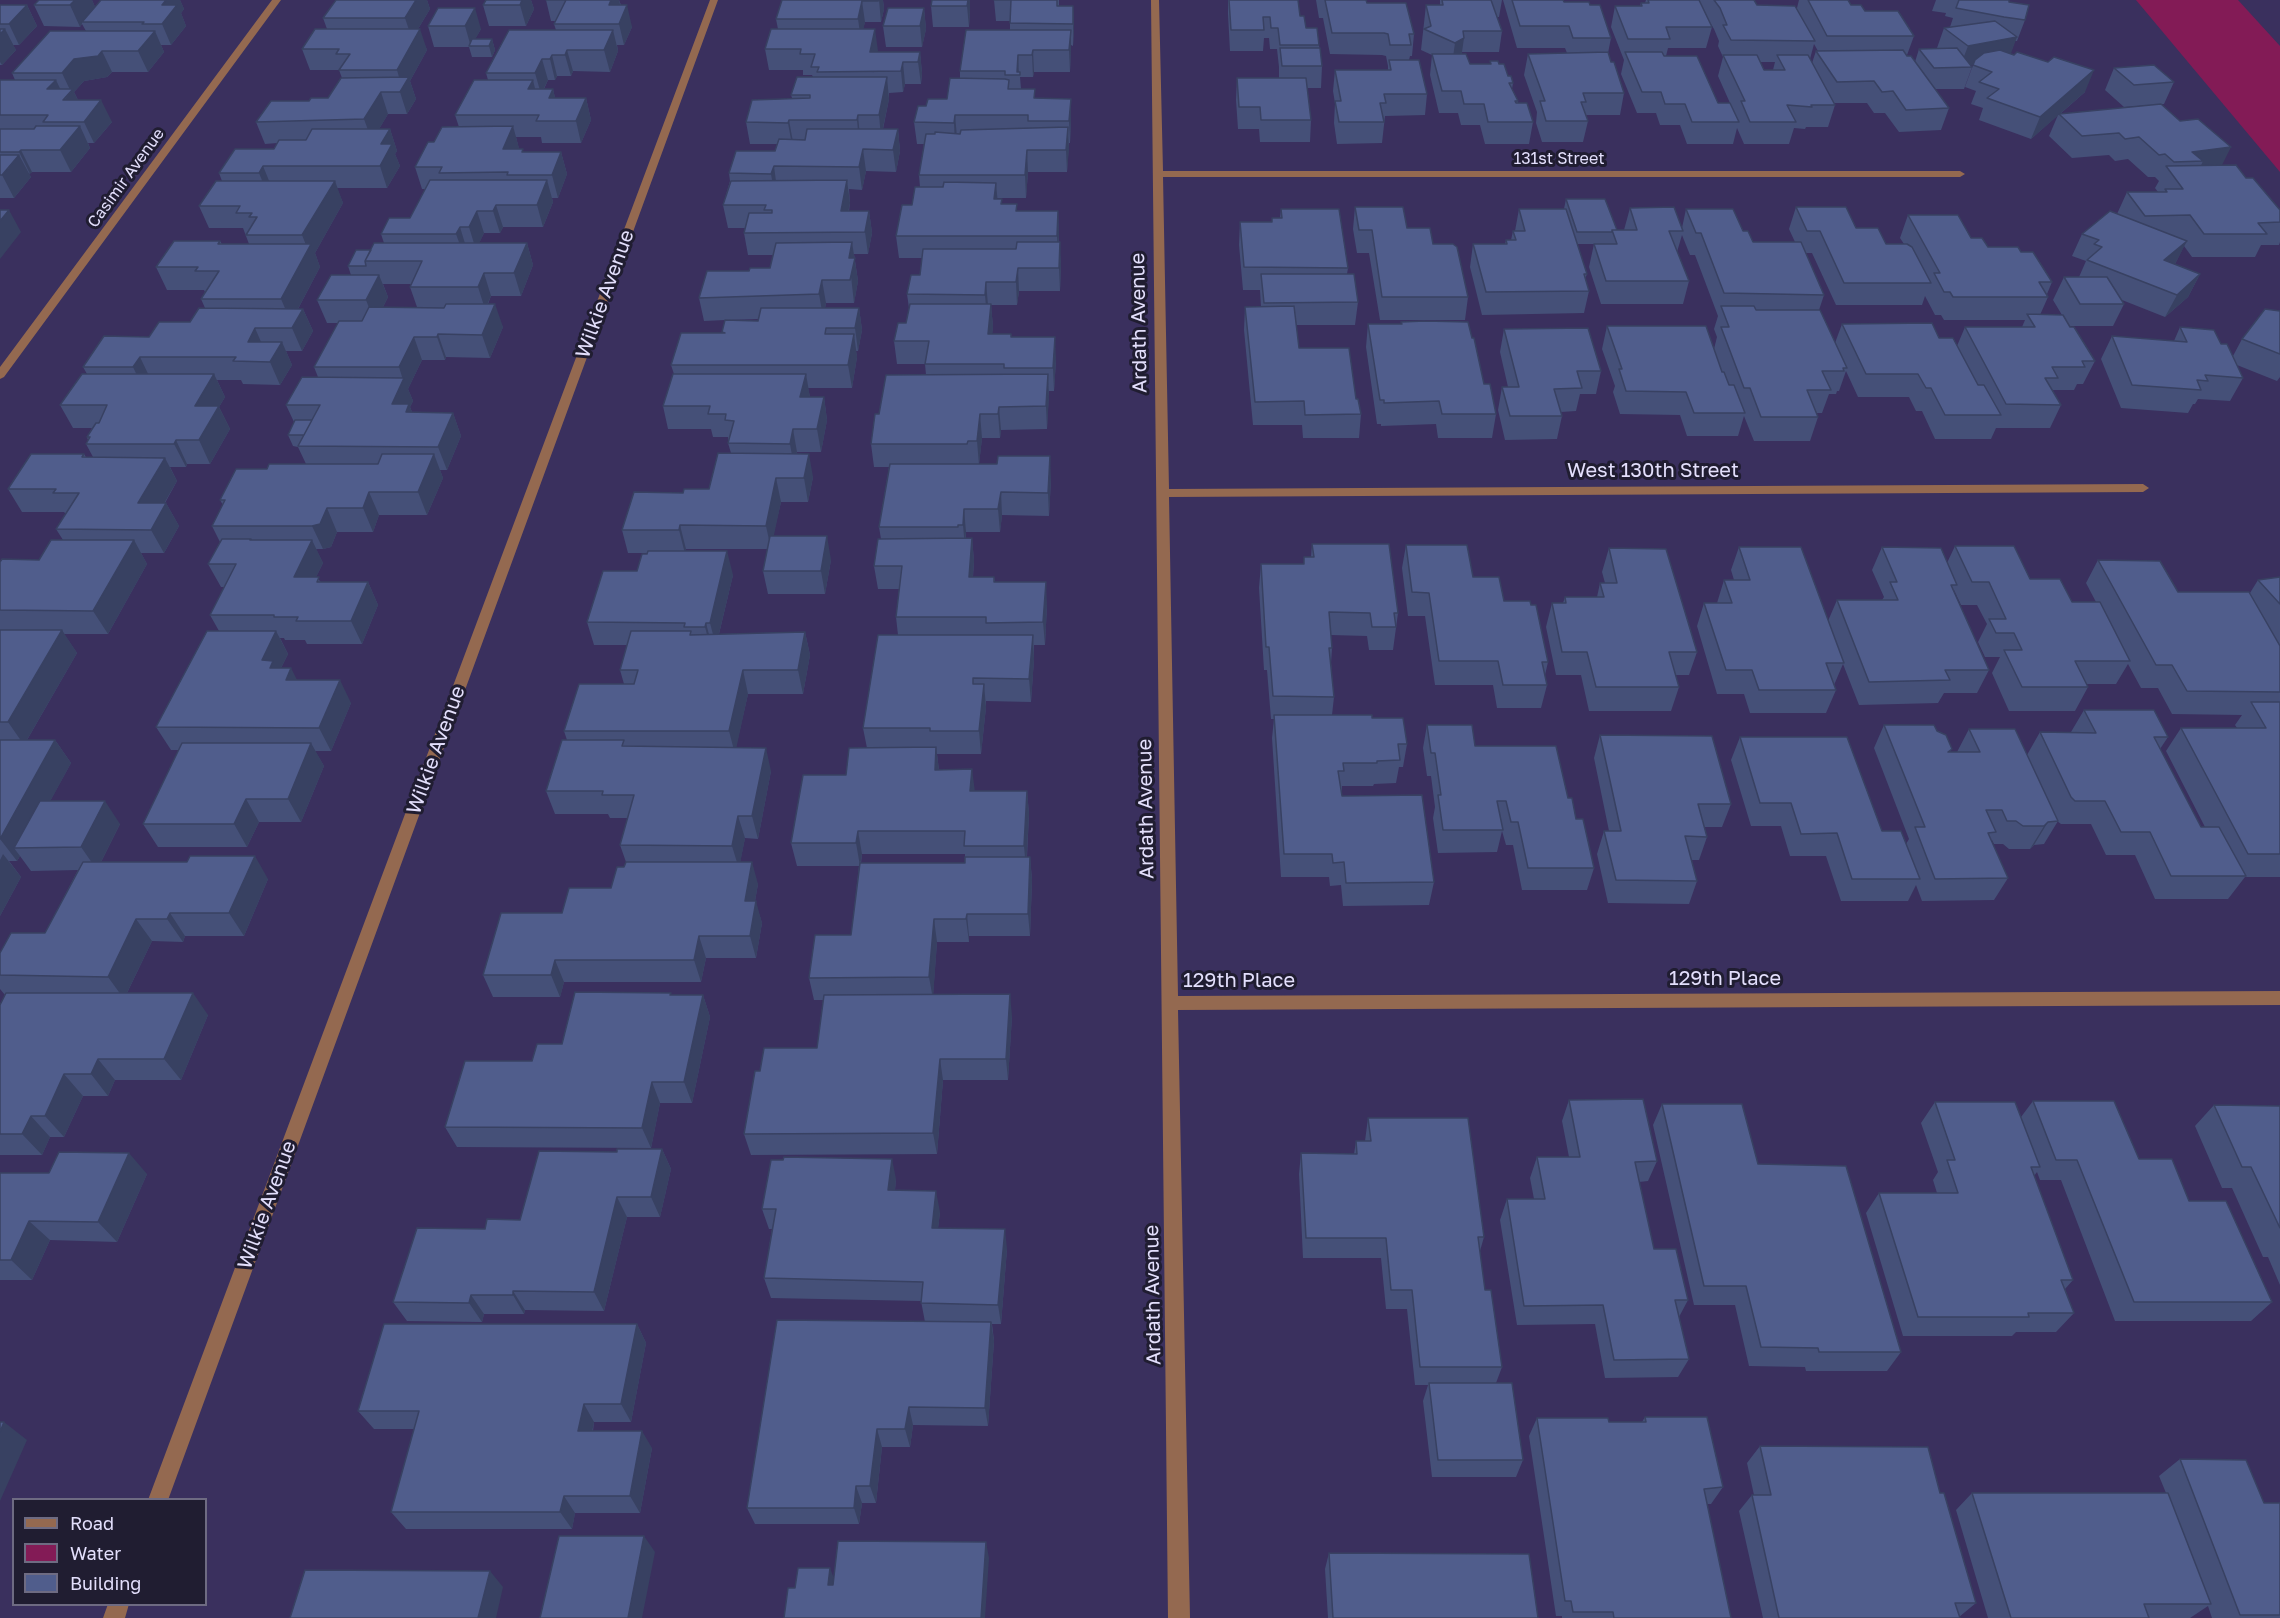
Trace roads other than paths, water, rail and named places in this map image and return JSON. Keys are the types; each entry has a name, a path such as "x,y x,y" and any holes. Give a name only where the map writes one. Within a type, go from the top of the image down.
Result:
{"street":[{"name":"Casimir Avenue","path":"0,375 277,0"},
{"name":"Wilkie Avenue","path":"159,1498 714,0"},
{"name":"Ardath Avenue","path":"1155,0 1179,1618"},
{"name":"131st Street","path":"1158,174 1960,174"},
{"name":"West 130th Street","path":"1163,493 2143,488"},
{"name":"129th Place","path":"1170,1003 2280,998"}],"water":[{"path":"2136,0 2238,0 2280,46 2280,172"}]}
